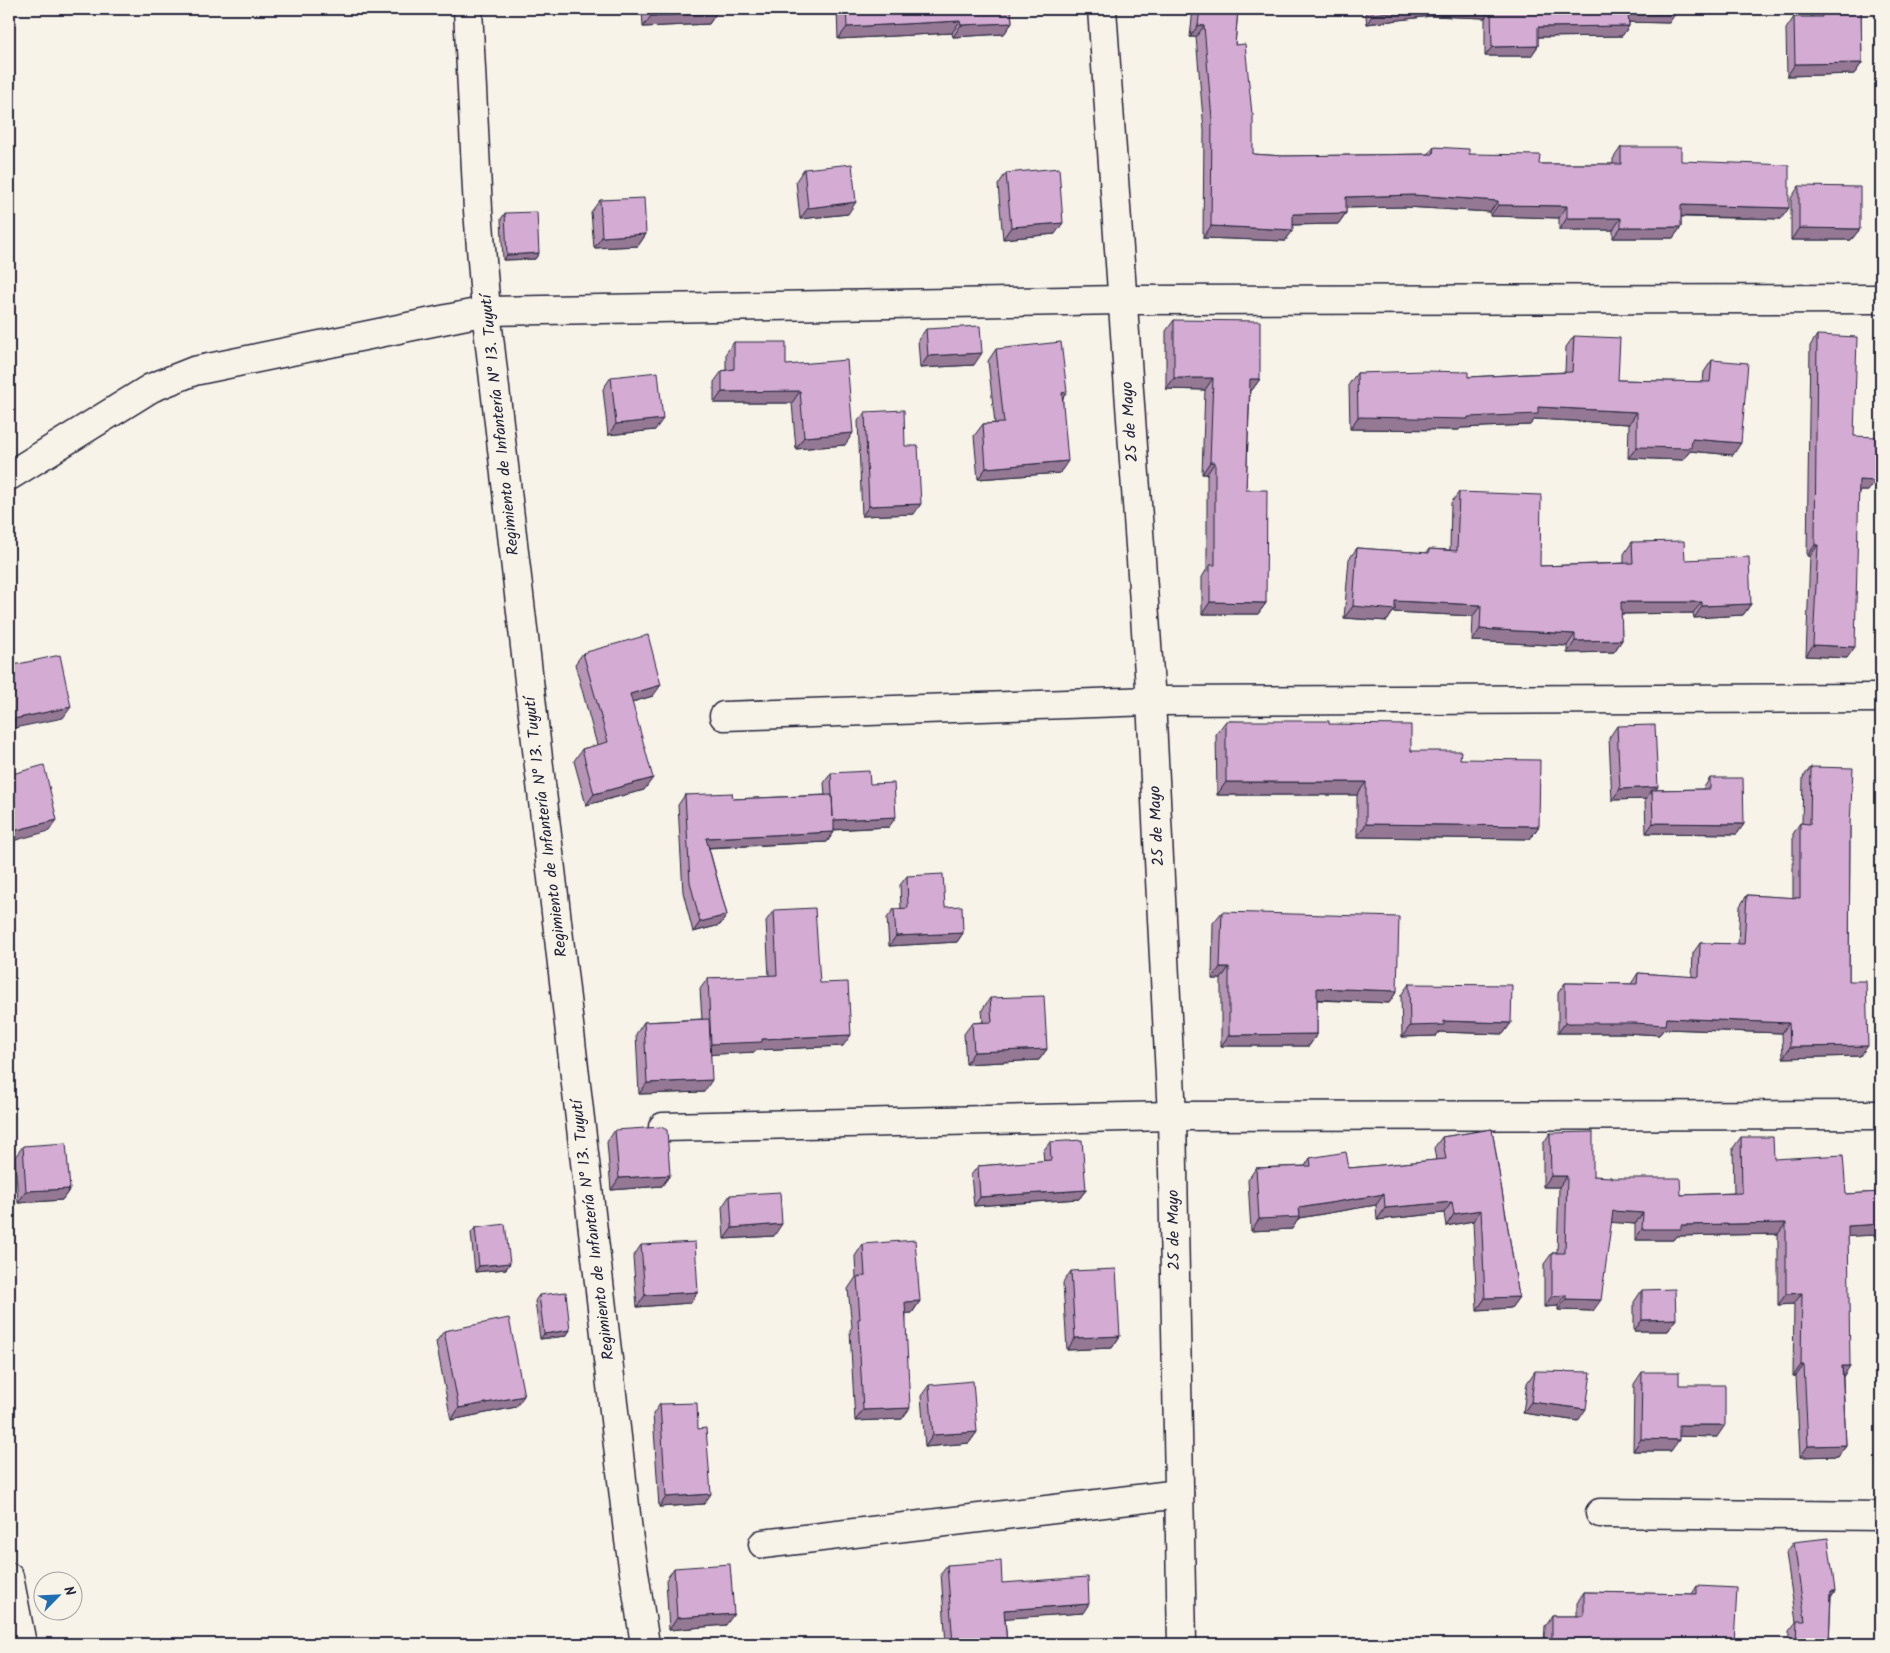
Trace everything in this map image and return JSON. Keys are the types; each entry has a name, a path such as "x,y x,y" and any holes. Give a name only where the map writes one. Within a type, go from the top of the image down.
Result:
{"street":[{"name":"Regimiento de Infantería N° 13. Tuyutí","path":"468,9 478,210 486,311 627,1520 645,1644"},
{"name":"25 de Mayo","path":"1102,9 1150,701 1172,1116 1182,1644"},
{"path":"9,476 151,388 194,371 486,311 1122,300 1881,299"},
{"path":"724,716 1150,701 1881,698"},
{"path":"663,1127 1172,1116 1881,1116"},
{"path":"763,1544 1179,1494"},
{"path":"1600,1513 1881,1516"},
{"path":"9,1577 22,1644"}],"building":[{"path":"650,9 717,9 717,12 651,16"},
{"path":"846,9 1011,9 1012,23 961,25 960,21 847,27"},
{"path":"1200,9 1238,9 1235,45 1245,44 1253,114 1253,154 1283,156 1433,154 1434,147 1469,149 1469,154 1540,155 1539,164 1621,164 1621,147 1681,147 1681,161 1789,165 1789,208 1681,205 1681,227 1621,227 1621,218 1567,218 1567,206 1498,205 1498,201 1414,195 1346,197 1346,213 1293,214 1293,230 1211,226 1212,119 1204,26 1198,25"},
{"path":"1373,9 1418,9 1373,14"},
{"path":"1491,9 1676,9 1676,13 1628,12 1629,26 1538,27 1538,46 1492,47"},
{"path":"1821,9 1861,9 1862,63 1795,64 1794,17 1822,17"},
{"path":"852,164 856,202 808,208 804,169"},
{"path":"1059,168 1063,223 1011,227 1006,173"},
{"path":"1799,186 1860,187 1860,229 1799,228"},
{"path":"644,198 646,234 602,237 600,200"},
{"path":"537,212 539,253 507,255 505,213"},
{"path":"1174,320 1260,321 1260,379 1250,379 1246,490 1267,490 1266,603 1210,602 1210,565 1215,565 1215,462 1210,462 1213,378 1174,378"},
{"path":"980,326 982,353 928,356 926,329"},
{"path":"1817,335 1857,337 1854,436 1877,437 1876,481 1859,480 1855,647 1813,645 1818,545 1815,545"},
{"path":"1574,336 1620,338 1618,380 1710,382 1712,360 1748,363 1741,443 1692,439 1691,448 1637,447 1637,412 1538,407 1538,414 1468,417 1468,419 1358,417 1357,373 1468,372 1468,377 1572,372"},
{"path":"734,342 786,342 786,365 847,360 853,433 804,437 800,391 722,392 722,371 734,369"},
{"path":"1061,342 1067,392 1062,393 1068,461 986,468 983,424 1004,423 996,349"},
{"path":"658,372 663,419 616,424 611,377"},
{"path":"904,410 905,446 918,446 921,504 869,506 865,412"},
{"path":"1459,492 1541,495 1540,566 1633,563 1632,542 1684,541 1685,560 1749,557 1751,604 1702,606 1702,602 1621,602 1622,640 1575,641 1575,634 1480,629 1481,605 1395,601 1395,610 1353,606 1357,548 1429,553 1429,549 1457,551"},
{"path":"648,635 661,685 630,694 653,778 594,794 582,749 608,742 583,653"},
{"path":"60,655 71,707 9,720 9,666"},
{"path":"1226,721 1329,721 1329,724 1411,725 1411,751 1461,751 1460,759 1540,760 1539,826 1366,824 1366,782 1226,782"},
{"path":"1655,725 1658,787 1620,789 1617,726"},
{"path":"44,765 57,820 9,832 9,775"},
{"path":"1811,767 1853,768 1850,824 1849,981 1866,981 1868,1046 1790,1047 1789,1023 1667,1018 1666,1025 1565,1023 1565,983 1637,984 1638,973 1699,977 1700,943 1744,944 1747,895 1800,898 1800,823 1810,824"},
{"path":"869,771 870,784 894,783 896,817 834,820 834,832 706,838 727,915 700,922 690,882 685,795 732,793 733,799 832,795 831,773"},
{"path":"1710,778 1743,778 1744,824 1653,823 1652,790 1710,789"},
{"path":"943,874 945,907 962,906 963,933 896,936 894,909 908,908 907,876"},
{"path":"815,908 820,983 848,982 851,1035 762,1039 762,1042 711,1044 708,978 777,975 774,910"},
{"path":"1222,912 1399,917 1397,991 1317,988 1317,1034 1229,1035 1229,967 1220,967"},
{"path":"1409,984 1512,985 1511,1023 1444,1021 1444,1025 1410,1026"},
{"path":"1044,996 1047,1049 974,1052 972,1023 992,1022 990,998"},
{"path":"709,1019 712,1080 647,1083 644,1022"},
{"path":"661,1127 667,1130 670,1175 619,1178 615,1130"},
{"path":"1492,1129 1519,1297 1485,1298 1481,1210 1454,1214 1452,1202 1385,1208 1384,1194 1299,1208 1300,1217 1259,1219 1256,1168 1311,1166 1310,1158 1346,1152 1349,1168 1446,1159 1442,1137"},
{"path":"1593,1132 1593,1176 1611,1178 1680,1178 1681,1195 1742,1193 1741,1137 1773,1137 1774,1159 1843,1155 1846,1194 1881,1192 1881,1224 1848,1226 1850,1366 1842,1366 1846,1445 1808,1446 1804,1365 1801,1365 1802,1293 1786,1294 1786,1223 1681,1225 1681,1229 1642,1229 1643,1213 1613,1211 1601,1300 1566,1299 1566,1295 1552,1296 1552,1253 1565,1253 1567,1176 1551,1176 1550,1133"},
{"path":"1082,1140 1086,1190 980,1197 978,1166 1051,1160 1050,1142"},
{"path":"66,1143 70,1189 26,1191 23,1146"},
{"path":"780,1192 782,1224 732,1228 730,1195"},
{"path":"505,1224 510,1263 479,1266 475,1228"},
{"path":"915,1240 920,1301 905,1302 910,1408 863,1410 857,1277 865,1276 863,1244"},
{"path":"695,1242 698,1292 645,1295 641,1245"},
{"path":"1116,1269 1120,1336 1075,1338 1071,1271"},
{"path":"1675,1289 1676,1319 1642,1320 1642,1290"},
{"path":"566,1292 570,1330 544,1334 539,1295"},
{"path":"509,1318 524,1396 459,1408 444,1331"},
{"path":"1535,1371 1591,1372 1586,1409 1531,1402"},
{"path":"1642,1372 1679,1372 1679,1385 1725,1385 1725,1425 1679,1425 1679,1440 1641,1439"},
{"path":"973,1381 977,1432 933,1435 929,1385"},
{"path":"697,1403 698,1429 706,1428 711,1494 666,1497 660,1404"},
{"path":"1828,1538 1835,1591 1831,1591 1829,1644 1796,1644 1797,1621 1805,1621 1794,1542"},
{"path":"1001,1561 1002,1583 1088,1577 1089,1604 1004,1610 1007,1644 953,1644 947,1565"},
{"path":"730,1564 734,1614 677,1618 674,1568"},
{"path":"1697,1586 1737,1588 1734,1644 1552,1644 1552,1616 1584,1616 1584,1592 1697,1594"}]}
